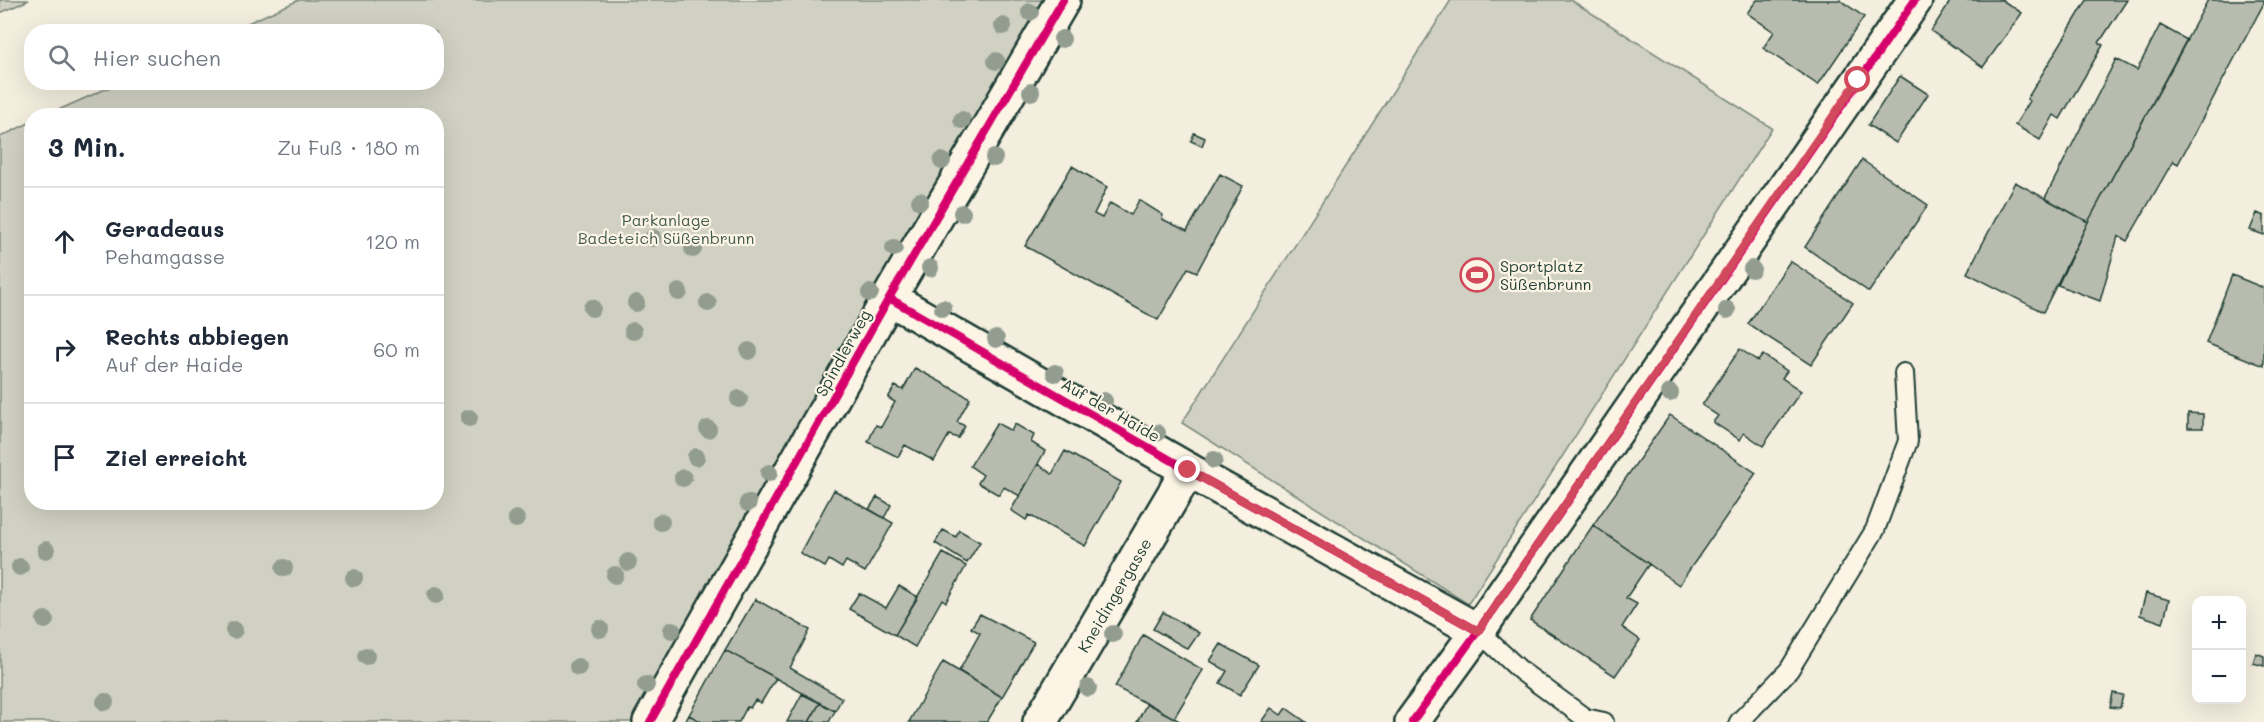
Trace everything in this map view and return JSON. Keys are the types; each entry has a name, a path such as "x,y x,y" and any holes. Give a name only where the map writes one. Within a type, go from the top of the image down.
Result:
{"street":[{"name":"Spindlerweg","path":"650,722 889,298 1063,0"},
{"path":"1412,722 1478,631 1915,0"},
{"name":"Auf der Haide","path":"889,298 1188,470 1478,631"},
{"name":"Kneidingergasse","path":"1040,722 1188,470"}],"lane":[{"path":"1739,722 1789,670 1875,530 1908,441 1904,373"},
{"path":"1478,631 1521,671 1585,718 1604,722"}],"green space":[{"path":"0,0 29,0 0,13"},
{"name":"Parkanlage Badeteich Süßenbrunn","path":"299,0 1063,0 650,722 0,722 0,137 24,125 24,510 444,510 444,108 63,108 103,90 444,90 444,24 246,24"},
{"name":"Sportplatz Süßenbrunn","path":"1451,0 1571,0 1772,128 1468,604 1182,423"}],"building":[{"path":"1757,0 1840,0 1864,17 1818,85 1763,48 1774,32 1747,13"},
{"path":"1951,0 2002,0 2022,13 1983,67 1931,31"},
{"path":"2087,0 2127,0 2099,43 2103,45 2060,119 2054,115 2040,140 2015,125 2030,101 2027,99"},
{"path":"2208,0 2264,0 2264,3 2178,164 2173,161 2127,241 2118,236 2100,301 2058,285 2088,222"},
{"path":"2160,25 2187,40 2088,222 2045,198 2116,59 2137,70"},
{"path":"1900,76 1928,94 1896,143 1868,125"},
{"path":"1194,133 1205,138 1202,146 1191,141"},
{"path":"1862,160 1928,205 1869,292 1805,247"},
{"path":"1072,166 1107,187 1094,214 1102,218 1110,203 1131,215 1139,200 1163,215 1162,219 1187,231 1220,174 1243,186 1197,272 1188,268 1158,320 1025,246"},
{"path":"2015,182 2088,222 2043,312 1967,273"},
{"path":"2257,213 2264,216 2264,235 2250,230"},
{"path":"1790,261 1853,303 1811,365 1748,324"},
{"path":"2232,275 2264,288 2264,366 2206,343"},
{"path":"1740,349 1758,361 1763,355 1787,371 1782,378 1801,391 1763,446 1744,433 1740,440 1713,422 1718,416 1702,405"},
{"path":"915,368 970,398 957,422 965,426 958,438 949,435 934,461 905,445 898,457 868,442 876,425 881,427 895,402 888,398 895,386 903,390"},
{"path":"2188,413 2203,414 2203,428 2188,428"},
{"path":"1670,415 1756,473 1679,585 1593,525"},
{"path":"997,423 1011,431 1015,424 1034,435 1031,442 1045,451 1020,496 1004,487 999,495 978,483 983,475 970,466"},
{"path":"1065,451 1121,482 1085,546 1029,515 1026,520 1011,510 1038,464 1052,474"},
{"path":"834,490 893,523 865,572 846,561 842,568 829,560 825,567 800,553"},
{"path":"877,497 891,505 884,518 869,509"},
{"path":"1593,525 1649,564 1626,598 1637,604 1622,627 1640,640 1615,676 1530,620"},
{"path":"943,530 956,537 959,530 980,542 967,563 935,543"},
{"path":"943,553 966,566 946,602 942,599 915,647 895,635"},
{"path":"899,586 918,597 895,635 849,609 859,593 886,608"},
{"path":"2146,593 2169,600 2163,623 2140,615"},
{"path":"755,599 810,630 790,668 842,698 835,711 725,650"},
{"path":"1163,612 1199,633 1188,649 1153,629"},
{"path":"980,614 1034,642 1002,697 959,671 980,633 971,628"},
{"path":"1143,635 1203,670 1174,718 1115,687"},
{"path":"1221,644 1259,665 1240,695 1220,683 1227,671 1210,661"},
{"path":"725,650 776,678 761,703 755,700 750,708 747,707 739,722 702,722 689,715"},
{"path":"2256,653 2264,656 2264,666 2253,663"},
{"path":"943,662 1002,697 987,722 909,722"},
{"path":"2113,693 2123,695 2120,708 2110,707"},
{"path":"802,694 820,703 809,722 787,722"},
{"path":"820,703 835,711 829,722 809,722"},
{"path":"1147,703 1174,718 1181,722 1137,722"},
{"path":"1271,708 1281,715 1286,708 1306,722 1261,722"},
{"path":"689,715 702,722 685,722"}],"cycle path":[{"path":"650,722 889,298 1063,0"},
{"path":"1412,722 1478,631 1915,0"},
{"path":"889,298 1188,470 1478,631"}],"place":[{"name":"Sportplatz Süßenbrunn","path":"1477,275"}],"route":[{"path":"1188,470 1478,631 1858,80"}]}
